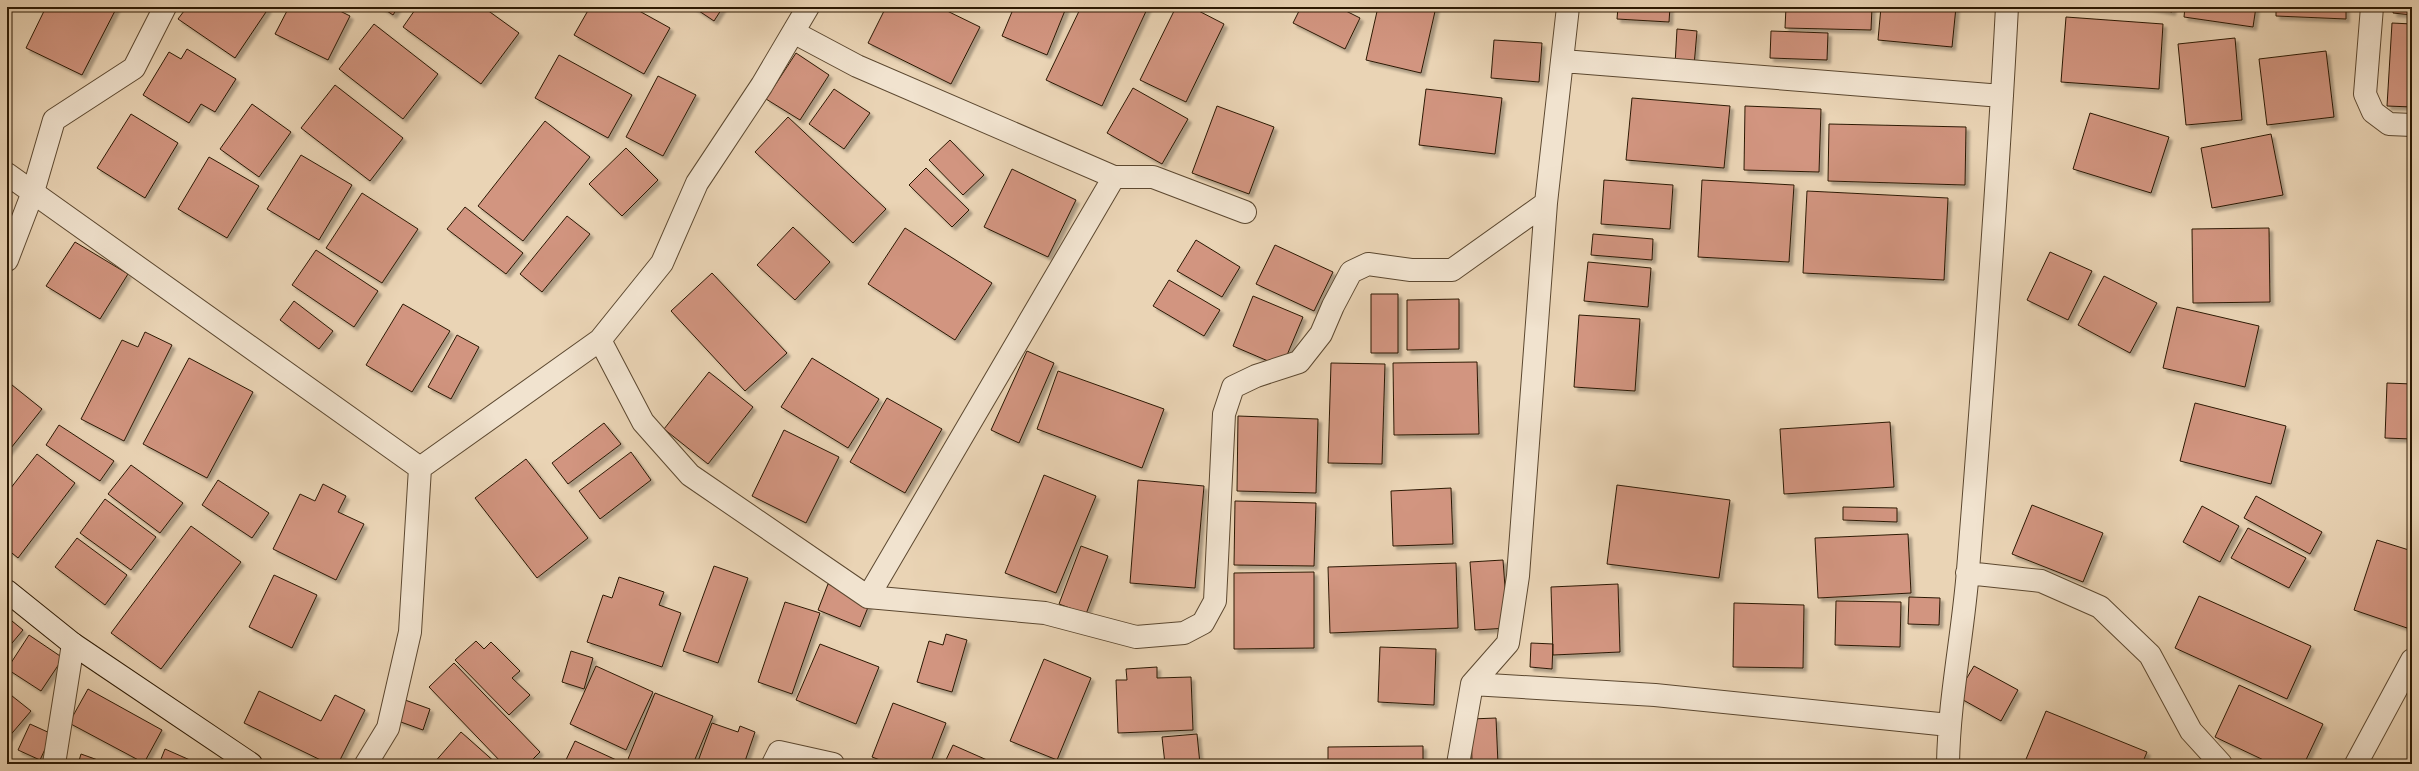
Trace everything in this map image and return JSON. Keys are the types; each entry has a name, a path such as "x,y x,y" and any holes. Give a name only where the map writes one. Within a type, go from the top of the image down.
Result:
{"street":[{"path":"7,260 33,192 54,120 134,68 164,7"},
{"path":"420,468 600,340 662,263 697,183 795,33 808,7"},
{"path":"1458,764 1472,684 1508,643 1518,576 1546,203 1568,7"},
{"path":"1948,764 1949,725 1968,573 2007,7"},
{"path":"2372,7 2365,94 2373,112 2389,124 2412,125"},
{"path":"795,33 857,66 1114,177 1152,177 1245,212"},
{"path":"1563,61 2002,96"},
{"path":"7,174 420,468"},
{"path":"868,597 1114,177"},
{"path":"600,340 643,422 690,475 868,597 1045,613 1136,637 1184,632 1203,623 1215,601 1224,414 1233,387 1256,376 1299,362 1321,334 1333,306 1352,272 1368,264 1411,270 1452,270 1546,203"},
{"path":"366,764 388,728 410,632 420,468"},
{"path":"1968,573 2041,581 2100,607 2150,655 2191,731 2221,764"},
{"path":"7,591 73,644 251,764"},
{"path":"54,764 73,644"},
{"path":"2356,764 2412,660"},
{"path":"1472,684 1655,695 1949,725"},
{"path":"773,764 779,752 833,764"}],"building":[{"path":"46,7 117,7 82,75 26,48"},
{"path":"187,7 265,7 268,9 235,58 178,19"},
{"path":"289,7 332,7 350,16 328,60 275,34"},
{"path":"381,7 398,7 393,15"},
{"path":"417,7 483,7 519,33 481,84 403,27"},
{"path":"590,7 632,7 670,28 644,74 574,35"},
{"path":"693,7 723,7 714,21"},
{"path":"886,7 939,7 980,27 951,84 868,43"},
{"path":"1014,7 1066,8 1047,55 1002,36"},
{"path":"1081,7 1148,7 1102,106 1046,80"},
{"path":"1176,7 1191,7 1224,24 1186,102 1140,80"},
{"path":"1301,7 1338,7 1360,18 1345,49 1293,23"},
{"path":"1378,7 1436,7 1421,73 1366,60"},
{"path":"1618,7 1670,7 1669,22 1617,19"},
{"path":"1786,7 1872,7 1871,30 1785,28"},
{"path":"1881,7 1956,7 1952,47 1878,40"},
{"path":"2146,7 2173,7 2172,12"},
{"path":"2185,7 2256,7 2253,27 2184,17"},
{"path":"2276,7 2346,7 2346,19 2276,16"},
{"path":"2394,7 2412,7 2412,15 2393,13"},
{"path":"2066,17 2163,24 2159,89 2061,82"},
{"path":"2392,23 2412,24 2412,107 2387,106"},
{"path":"374,24 438,74 403,119 339,69"},
{"path":"1677,29 1697,31 1694,66 1675,65"},
{"path":"1771,31 1828,33 1827,60 1770,58"},
{"path":"2235,38 2242,120 2186,125 2178,44"},
{"path":"1494,40 1542,43 1539,82 1491,78"},
{"path":"187,49 236,79 215,112 201,104 189,123 143,95 169,52 181,59"},
{"path":"2326,51 2334,117 2267,125 2259,59"},
{"path":"796,53 829,75 800,120 766,99"},
{"path":"559,55 632,95 608,138 535,98"},
{"path":"658,76 696,95 663,156 626,137"},
{"path":"335,85 403,138 370,181 301,128"},
{"path":"1133,88 1188,119 1162,164 1107,133"},
{"path":"834,89 870,113 844,149 809,124"},
{"path":"1426,89 1502,98 1495,154 1419,145"},
{"path":"1632,98 1730,106 1724,168 1626,160"},
{"path":"252,104 291,132 259,177 220,149"},
{"path":"1217,106 1274,127 1249,194 1192,173"},
{"path":"1745,106 1821,109 1819,172 1744,170"},
{"path":"2090,113 2169,137 2151,193 2073,169"},
{"path":"131,114 178,143 145,198 97,168"},
{"path":"788,117 886,209 853,243 755,152"},
{"path":"545,121 590,157 523,241 478,206"},
{"path":"1829,124 1966,127 1965,185 1828,181"},
{"path":"2271,134 2283,195 2212,208 2201,148"},
{"path":"950,140 984,175 963,195 929,160"},
{"path":"626,148 658,180 622,216 589,184"},
{"path":"301,155 352,185 319,240 267,209"},
{"path":"209,157 259,186 227,238 178,209"},
{"path":"926,168 969,210 952,227 909,185"},
{"path":"1012,169 1076,200 1048,257 984,227"},
{"path":"1604,180 1673,185 1670,229 1601,224"},
{"path":"1702,180 1794,185 1789,262 1698,257"},
{"path":"1807,191 1948,198 1944,280 1803,273"},
{"path":"362,193 418,229 382,283 326,248"},
{"path":"465,207 523,253 506,274 447,229"},
{"path":"567,216 590,234 542,292 520,274"},
{"path":"793,227 830,262 795,300 757,265"},
{"path":"905,228 992,283 955,340 868,284"},
{"path":"2269,228 2270,302 2193,303 2192,229"},
{"path":"1593,234 1653,239 1652,260 1591,255"},
{"path":"1196,240 1240,267 1222,297 1177,271"},
{"path":"75,242 128,274 100,319 46,286"},
{"path":"1275,245 1333,272 1314,311 1256,284"},
{"path":"316,250 378,291 354,327 292,285"},
{"path":"2050,252 2092,271 2068,320 2027,300"},
{"path":"1588,262 1651,268 1648,307 1584,301"},
{"path":"712,273 787,353 745,391 671,311"},
{"path":"2104,276 2157,303 2130,353 2078,325"},
{"path":"1169,280 1220,310 1204,336 1153,306"},
{"path":"1371,294 1398,294 1398,353 1371,353"},
{"path":"1253,296 1303,317 1282,367 1233,346"},
{"path":"1459,299 1459,349 1407,350 1407,300"},
{"path":"294,301 333,331 319,349 280,320"},
{"path":"403,304 450,331 412,392 366,365"},
{"path":"2177,307 2259,326 2245,387 2163,368"},
{"path":"1579,315 1640,319 1635,391 1574,387"},
{"path":"145,332 172,345 124,441 81,419 122,340 138,347"},
{"path":"457,335 479,347 451,399 428,387"},
{"path":"1027,351 1054,363 1019,443 991,430"},
{"path":"189,358 253,392 207,478 143,444"},
{"path":"812,358 879,399 848,448 781,407"},
{"path":"1477,362 1479,434 1394,435 1393,363"},
{"path":"1331,363 1385,364 1382,464 1328,463"},
{"path":"1058,371 1164,409 1142,468 1037,429"},
{"path":"709,372 753,407 708,464 664,429"},
{"path":"7,381 42,409 7,453"},
{"path":"2387,383 2412,384 2412,439 2385,438"},
{"path":"887,398 942,429 905,493 850,462"},
{"path":"2195,403 2286,426 2271,484 2180,461"},
{"path":"1238,416 1318,419 1316,493 1237,491"},
{"path":"1890,422 1894,487 1784,494 1780,429"},
{"path":"604,423 621,444 568,484 552,463"},
{"path":"59,425 114,461 100,481 46,445"},
{"path":"784,430 839,457 806,523 752,496"},
{"path":"631,452 651,480 600,519 579,491"},
{"path":"37,454 75,483 18,558 7,549 7,493"},
{"path":"526,459 588,538 537,578 475,498"},
{"path":"131,465 183,503 160,533 108,494"},
{"path":"1044,475 1096,496 1056,593 1005,573"},
{"path":"218,480 269,513 252,538 202,505"},
{"path":"1138,480 1204,486 1195,588 1130,583"},
{"path":"323,484 346,496 338,512 364,524 336,580 273,549 300,494 315,501"},
{"path":"1617,485 1730,500 1719,578 1607,564"},
{"path":"1451,488 1453,544 1393,546 1391,491"},
{"path":"2256,496 2322,532 2310,554 2244,518"},
{"path":"105,499 156,537 131,570 80,533"},
{"path":"1235,501 1316,503 1314,566 1234,565"},
{"path":"2032,505 2103,533 2083,582 2012,554"},
{"path":"2202,506 2239,526 2220,562 2183,542"},
{"path":"1843,507 1897,508 1897,522 1843,520"},
{"path":"191,526 241,562 161,669 111,633"},
{"path":"2248,528 2306,558 2289,588 2231,558"},
{"path":"1908,534 1911,593 1818,598 1815,538"},
{"path":"77,538 127,575 105,605 55,567"},
{"path":"2377,540 2412,551 2412,613 2407,628 2354,610"},
{"path":"1081,546 1108,556 1086,614 1059,604"},
{"path":"1503,560 1508,628 1475,630 1470,562"},
{"path":"1456,563 1458,628 1330,633 1328,567"},
{"path":"714,566 748,578 718,663 683,651"},
{"path":"1314,572 1314,648 1234,649 1234,573"},
{"path":"274,575 317,595 292,648 249,627"},
{"path":"619,577 664,592 659,605 681,613 662,667 587,642 603,595 612,598"},
{"path":"828,584 871,600 860,627 818,610"},
{"path":"1618,584 1620,652 1553,655 1551,587"},
{"path":"2199,596 2311,646 2287,699 2175,648"},
{"path":"1909,597 1940,598 1939,625 1908,624"},
{"path":"1836,601 1901,602 1900,647 1835,645"},
{"path":"785,602 820,613 792,694 758,682"},
{"path":"1734,603 1804,605 1803,668 1733,667"},
{"path":"7,617 23,630 7,649"},
{"path":"946,634 967,640 952,692 917,682 929,641 943,645"},
{"path":"29,635 63,658 41,691 7,669"},
{"path":"476,641 484,649 491,642 520,671 512,678 530,695 509,715 455,660"},
{"path":"1531,643 1553,644 1552,669 1530,667"},
{"path":"820,644 879,667 856,724 796,700"},
{"path":"1380,647 1436,649 1434,705 1378,702"},
{"path":"571,651 593,658 584,689 562,682"},
{"path":"1044,659 1091,678 1057,760 1010,741"},
{"path":"454,663 540,752 528,764 503,764 429,687"},
{"path":"596,666 653,692 626,750 570,724"},
{"path":"1974,666 2018,690 2001,721 1956,696"},
{"path":"1157,667 1157,678 1191,677 1193,730 1118,733 1116,680 1127,680 1126,669"},
{"path":"2239,685 2323,724 2304,764 2272,764 2215,737"},
{"path":"88,689 162,730 144,763 69,723"},
{"path":"259,691 321,721 335,695 365,710 338,764 329,764 244,723"},
{"path":"7,692 31,711 7,739"},
{"path":"655,693 713,716 693,764 640,764 628,759"},
{"path":"405,700 430,709 423,730 398,721"},
{"path":"893,703 946,723 930,764 891,764 872,757"},
{"path":"2046,711 2147,752 2142,764 2024,764"},
{"path":"1496,718 1498,764 1472,764 1471,719"},
{"path":"712,723 738,732 740,726 755,732 744,764 697,764"},
{"path":"30,724 52,734 40,760 18,750"},
{"path":"461,732 497,764 433,764"},
{"path":"1197,734 1200,764 1165,764 1162,737"},
{"path":"575,741 625,764 564,764"},
{"path":"953,745 987,760 985,764 944,764"},
{"path":"1423,746 1423,764 1328,764 1328,747"},
{"path":"165,749 199,764 159,764"},
{"path":"81,754 109,764 78,764"}]}
